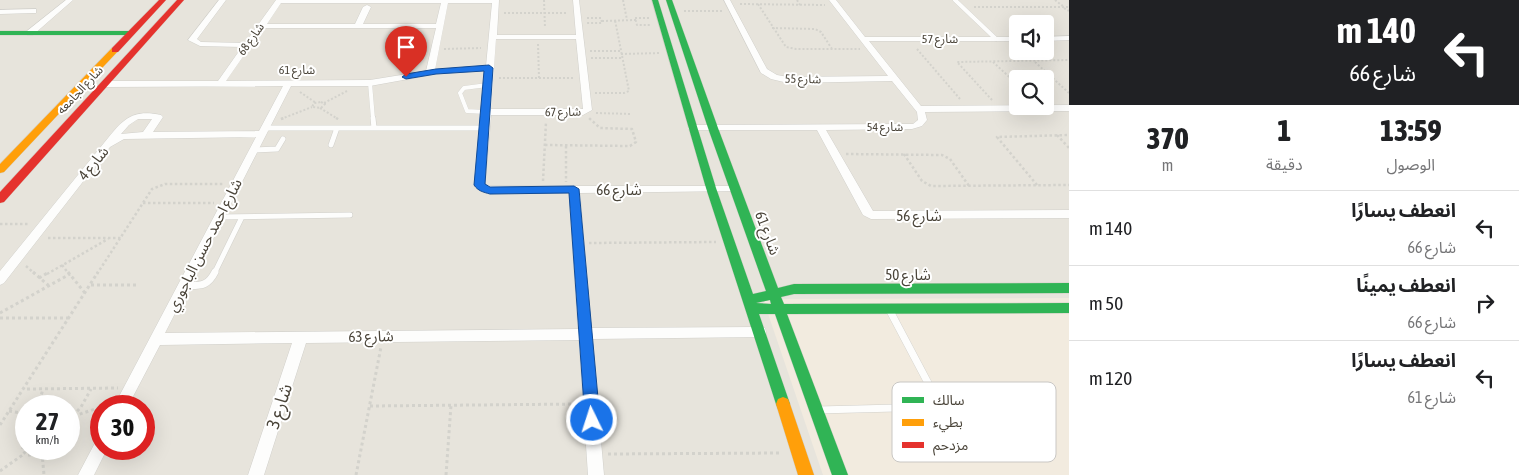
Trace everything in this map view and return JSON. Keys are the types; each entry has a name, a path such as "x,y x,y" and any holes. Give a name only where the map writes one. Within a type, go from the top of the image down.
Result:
{"street":[{"path":"30,33 70,0"},
{"name":"شارع الجامعه","path":"2,167 163,0"},
{"name":"شارع الجامعه","path":"0,199 181,0"},
{"path":"223,0 192,40 200,44 247,45"},
{"name":"شارع 68","path":"220,84 277,2 496,0"},
{"name":"شارع 66","path":"496,0 485,112 481,187 490,190 735,188"},
{"name":"شارع 67","path":"485,112 546,113 586,111 586,78 576,0"},
{"path":"655,0 711,188 806,475"},
{"name":"شارع 61","path":"669,0 713,128 840,475"},
{"path":"430,72 445,1"},
{"name":"شارع 54","path":"693,128 912,127 922,122 923,117 918,109 834,2"},
{"name":"شارع 55","path":"730,5 764,71 774,77 788,80 894,78"},
{"path":"358,26 367,6"},
{"path":"0,12 33,11"},
{"path":"151,13 170,12"},
{"path":"260,26 440,26"},
{"path":"0,33 131,33"},
{"path":"492,37 580,37"},
{"path":"1054,39 1069,38"},
{"name":"شارع 57","path":"863,39 1009,39"},
{"path":"0,42 123,42"},
{"name":"شارع 61","path":"104,84 349,84 370,83 430,72 488,77"},
{"name":"شارع احمد حسن الباجوري","path":"126,395 288,84"},
{"path":"918,109 1069,108"},
{"path":"107,145 130,118 136,116 158,117 146,135"},
{"name":"شارع 56","path":"820,128 867,212 873,215 1069,214"},
{"name":"شارع 4","path":"0,280 107,145 121,137 264,129"},
{"path":"22,146 48,146"},
{"path":"570,189 579,243 596,475"},
{"name":"شارع 50","path":"750,304 774,293 794,289 1069,288"},
{"path":"750,304 780,309 1069,308"},
{"name":"شارع 63","path":"156,338 760,332"},
{"name":"شارع 3","path":"256,475 301,337"},
{"path":"86,475 94,460"}],"lane":[{"path":"955,0 996,39"},
{"path":"485,112 467,111 460,93 464,88 488,77"},
{"path":"370,83 374,128"},
{"path":"331,145 337,128"},
{"path":"264,129 484,128"},
{"path":"253,150 277,149 283,139"},
{"path":"218,217 350,215"},
{"path":"183,286 204,285 210,282 242,217"},
{"path":"889,309 928,382"},
{"path":"816,410 892,408"}],"path":[{"path":"539,78 544,0"},
{"path":"624,0 627,20"},
{"path":"797,0 800,5"},
{"path":"1055,0 1069,12"},
{"path":"673,11 730,5 800,5 834,2"},
{"path":"758,4 783,46 789,48 870,49"},
{"path":"963,7 1069,7"},
{"path":"495,13 544,14 602,23 602,20"},
{"path":"578,18 601,18 602,20 636,20 636,18 662,21"},
{"path":"587,93 624,93 628,91 615,20"},
{"path":"636,20 638,25 662,21"},
{"path":"772,28 816,30 821,32 832,49"},
{"path":"435,49 491,48"},
{"path":"917,49 968,109"},
{"path":"583,54 621,52 671,54"},
{"path":"583,54 622,58"},
{"path":"1000,108 957,63 960,61 1069,60"},
{"path":"992,61 1009,77"},
{"path":"1034,61 1069,93"},
{"path":"488,77 586,78"},
{"path":"264,129 312,107 318,102 324,103 345,94 349,84"},
{"path":"312,107 320,108 324,106 324,103"},
{"path":"586,111 597,114 632,114"},
{"path":"545,146 630,146 635,144 632,129 598,127 586,111"},
{"path":"543,189 546,113"},
{"path":"1057,135 1069,148"},
{"path":"1038,185 996,136 1069,135"},
{"path":"566,146 570,189"},
{"path":"834,154 940,154 947,156 969,186"},
{"path":"904,154 922,182 926,184 969,186 1069,185"},
{"path":"0,425 152,189 165,184 236,184"},
{"path":"143,203 225,203"},
{"path":"0,224 44,224"},
{"path":"33,238 121,238"},
{"path":"39,278 109,238"},
{"path":"579,243 730,242"},
{"path":"17,258 48,286"},
{"path":"62,265 86,293"},
{"path":"0,313 70,274"},
{"path":"91,285 139,285"},
{"path":"0,318 69,318"},
{"path":"356,475 383,336"},
{"path":"26,389 130,388"},
{"path":"41,395 43,389"},
{"path":"80,406 91,389"},
{"path":"370,406 591,404"},
{"path":"446,475 451,405"},
{"path":"9,411 15,412"},
{"path":"595,454 798,452"},
{"path":"0,471 16,460"},
{"path":"43,460 44,475"}],"shaded area":[{"path":"0,0 1069,0 1069,475 0,475"},
{"path":"1069,298 1069,475 823,475 763,299"}],"traffic: fast":[{"path":"655,0 711,188 783,404"},
{"path":"669,0 713,128 840,475"},
{"path":"0,33 131,33"},
{"path":"749,300 794,289 1069,288"},
{"path":"752,309 1069,308"}],"traffic: slow":[{"path":"0,170 115,50"},
{"path":"783,404 806,475"}],"traffic: jam":[{"path":"115,50 163,0"},
{"path":"0,199 181,0"}],"route":[{"path":"406,77 436,72 489,68 481,187 490,190 574,189 592,420"}]}
